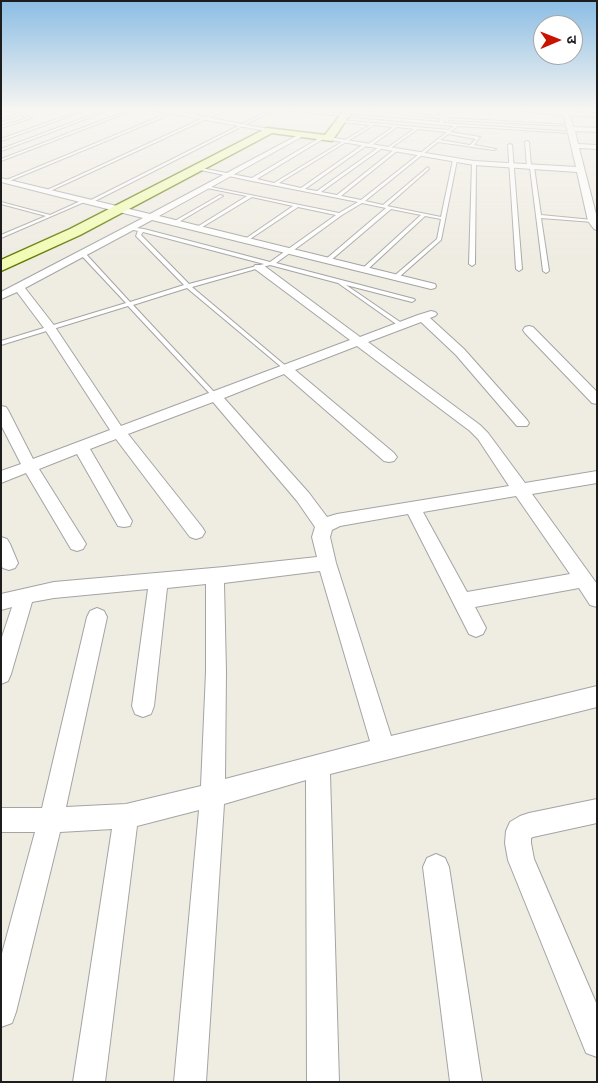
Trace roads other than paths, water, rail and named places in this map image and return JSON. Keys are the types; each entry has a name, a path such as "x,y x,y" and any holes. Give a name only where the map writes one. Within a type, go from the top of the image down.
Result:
{"street":[{"path":"1,266 212,161"},
{"path":"1,296 20,288 255,161"},
{"path":"458,161 530,167 584,167"},
{"path":"581,161 587,181 587,191 593,203 595,220"},
{"path":"5,182 89,200 431,286"},
{"path":"587,191 597,192"},
{"path":"259,267 357,342 475,428 483,436 597,599"},
{"path":"20,288 49,327 118,432 196,532"},
{"path":"1,477 426,315 522,423"},
{"path":"530,330 597,400"},
{"path":"285,368 388,457"},
{"path":"214,395 304,497 324,526 321,537 327,562 384,749"},
{"path":"1,410 30,467 78,544"},
{"path":"81,447 124,522"},
{"path":"324,526 337,520 597,477"},
{"path":"414,508 476,628"},
{"path":"1,544 9,563"},
{"path":"1,602 24,595 54,590 215,575 327,562"},
{"path":"190,1082 213,795 216,672 215,575"},
{"path":"143,706 158,580"},
{"path":"462,601 582,580"},
{"path":"1,674 24,595"},
{"path":"1,1012 51,820 97,617"},
{"path":"1,820 51,820 126,816 213,795 318,765 597,696"},
{"path":"318,765 324,1082"},
{"path":"597,811 529,825 519,830 518,843 521,860 597,1042"},
{"path":"89,1082 126,816"},
{"path":"436,867 466,1082"}],"lane":[{"path":"5,182 58,161"},
{"path":"47,190 113,161"},
{"path":"1,237 89,200 171,161"},
{"path":"252,180 287,161"},
{"path":"275,184 314,161"},
{"path":"301,190 344,161"},
{"path":"317,193 369,161"},
{"path":"336,197 375,161"},
{"path":"1,343 188,286 273,263 340,214 361,202 412,161"},
{"path":"396,277 438,240 455,161"},
{"path":"511,161 519,269"},
{"path":"529,161 546,271"},
{"path":"472,264 474,163"},
{"path":"197,168 442,218"},
{"path":"384,206 428,168"},
{"path":"207,187 340,214"},
{"path":"175,222 221,196"},
{"path":"199,228 251,196"},
{"path":"1,203 50,216"},
{"path":"248,240 296,206"},
{"path":"328,260 390,207"},
{"path":"365,270 425,214"},
{"path":"539,216 595,220"},
{"path":"131,228 412,300"},
{"path":"142,230 138,235 188,286 285,368"},
{"path":"83,254 214,395"},
{"path":"334,279 401,325"}]}
